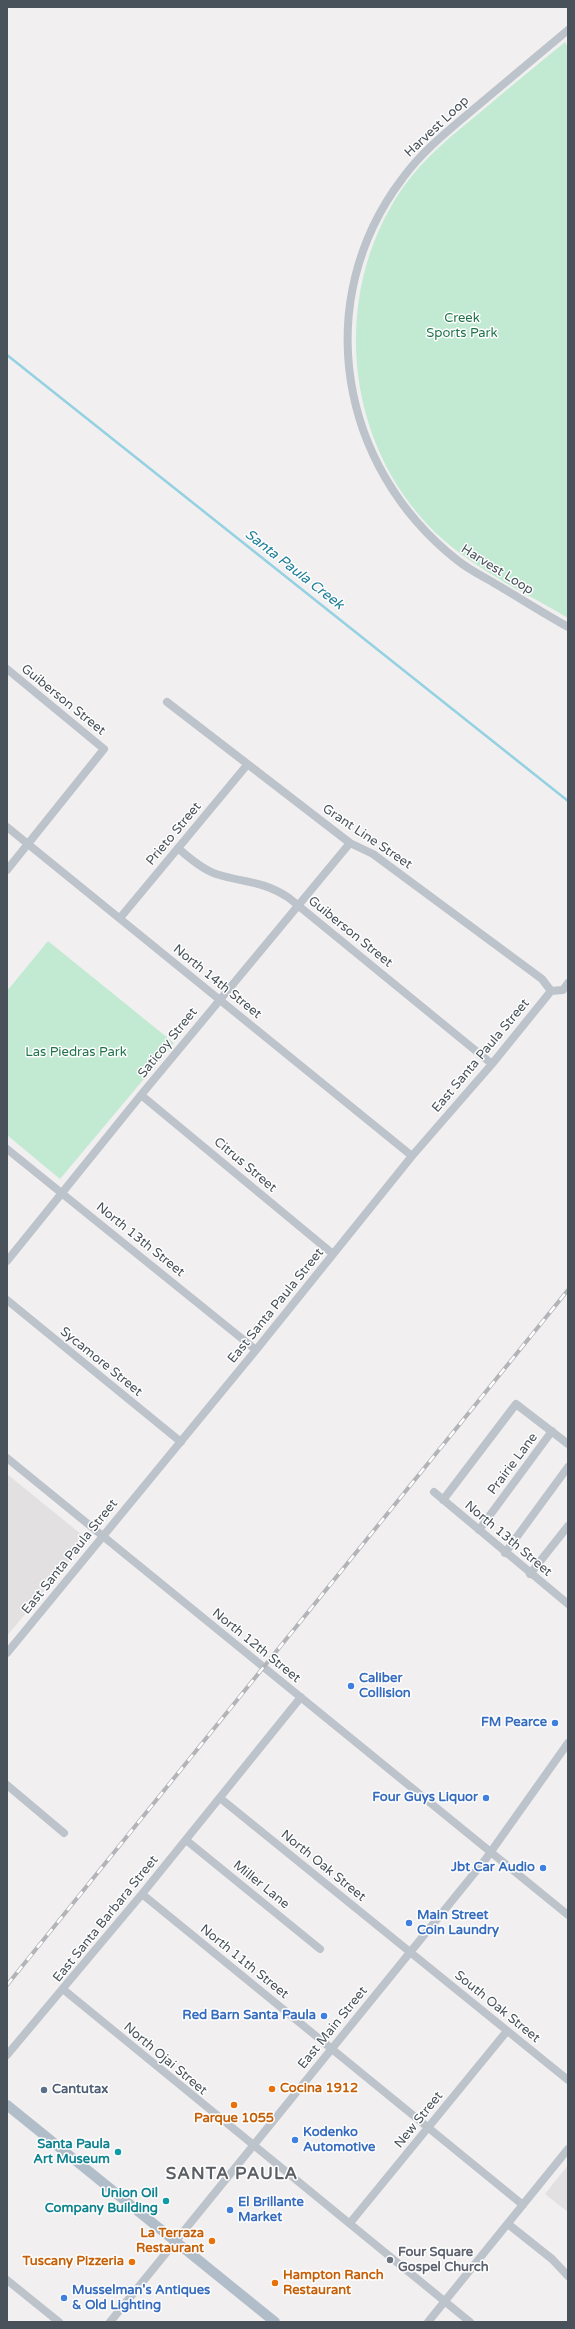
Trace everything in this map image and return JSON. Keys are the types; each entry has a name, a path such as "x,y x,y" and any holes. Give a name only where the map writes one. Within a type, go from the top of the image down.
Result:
{"main road":[{"path":"7,2105 275,2322"}],"street":[{"name":"Harvest Loop","path":"568,30 436,141 402,178 381,211 364,246 352,287 347,344 353,398 364,436 385,478 413,517 458,561 568,627"},
{"name":"Guiberson Street","path":"7,669 104,749 28,844"},
{"name":"Grant Line Street","path":"167,702 350,843 379,858 542,979 551,992"},
{"name":"Prieto Street","path":"120,918 247,765"},
{"name":"North 14th Street","path":"7,827 412,1156"},
{"name":"Saticoy Street","path":"7,1261 141,1095 350,843"},
{"path":"7,870 28,844"},
{"name":"Guiberson Street","path":"178,848 193,861 215,873 273,887 492,1064"},
{"name":"East Santa Paula Street","path":"7,1653 256,1350 412,1156 492,1064 551,992 562,990 568,982"},
{"name":"Citrus Street","path":"141,1095 333,1254"},
{"name":"North 13th Street","path":"7,1149 256,1350"},
{"name":"Sycamore Street","path":"7,1300 181,1442"},
{"path":"443,1500 516,1404 568,1444"},
{"name":"Prairie Lane","path":"479,1530 552,1431"},
{"name":"North 12th Street","path":"7,1458 568,1915"},
{"path":"505,1553 568,1467"},
{"name":"North 13th Street","path":"434,1492 530,1574 568,1604"},
{"path":"530,1574 568,1526"},
{"name":"East Santa Barbara Street","path":"7,2055 64,1990 301,1697"},
{"name":"East Main Street","path":"110,2322 490,1852 568,1744"},
{"path":"7,1785 64,1832"},
{"name":"North Oak Street","path":"220,1798 410,1952"},
{"name":"Miller Lane","path":"186,1840 320,1949"},
{"name":"North 11th Street","path":"142,1894 523,2205"},
{"name":"South Oak Street","path":"410,1952 568,2080"},
{"name":"North Ojai Street","path":"64,1990 470,2322"},
{"name":"New Street","path":"350,2223 507,2031"},
{"path":"428,2322 568,2149"},
{"path":"508,2224 552,2259 568,2276"},
{"path":"7,2280 59,2322"}],"shaded area":[{"path":"7,1474 87,1539 7,1636"},
{"path":"568,2165 568,2212 545,2194"}],"green space":[{"name":"Creek Sports Park","path":"565,42 568,47 568,618 475,564 446,542 412,506 386,465 368,421 358,374 356,326 363,278 378,232 402,189 411,177 440,146"},
{"name":"Las Piedras Park","path":"48,941 174,1043 60,1179 7,1135 7,991"}],"waterway":[{"name":"Santa Paula Creek","path":"7,355 568,801"}],"railway":[{"path":"7,1985 568,1290"}],"place":[{"name":"Caliber Collision","path":"351,1686"},
{"name":"FM Pearce","path":"555,1723"},
{"name":"Four Guys Liquor","path":"486,1798"},
{"name":"Jbt Car Audio","path":"543,1868"},
{"name":"Main Street Coin Laundry","path":"409,1923"},
{"name":"Red Barn Santa Paula","path":"324,2016"},
{"name":"Cocina 1912","path":"272,2089"},
{"name":"Cantutax","path":"44,2090"},
{"name":"Parque 1055","path":"234,2105"},
{"name":"Kodenko Automotive","path":"295,2140"},
{"name":"Santa Paula Art Museum","path":"118,2152"},
{"name":"Union Oil Company Building","path":"166,2201"},
{"name":"El Brillante Market","path":"230,2210"},
{"name":"La Terraza Restaurant","path":"212,2241"},
{"name":"Four Square Gospel Church","path":"390,2260"},
{"name":"Tuscany Pizzeria","path":"132,2262"},
{"name":"Hampton Ranch Restaurant","path":"275,2283"},
{"name":"Musselman's Antiques & Old Lighting","path":"64,2298"}],"district":[{"name":"SANTA PAULA","path":"232,2175"}]}
